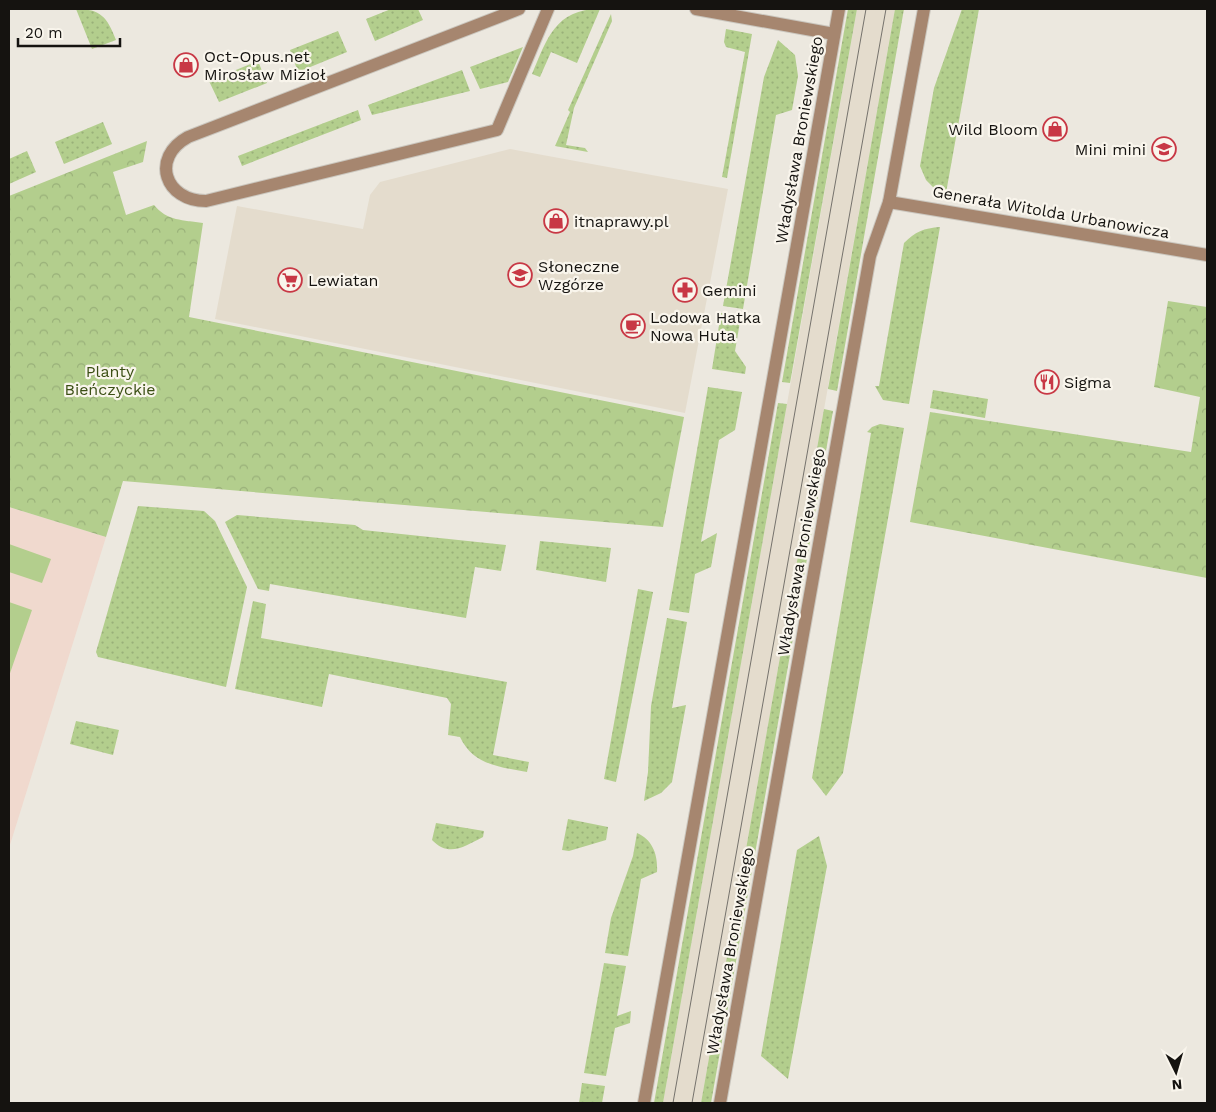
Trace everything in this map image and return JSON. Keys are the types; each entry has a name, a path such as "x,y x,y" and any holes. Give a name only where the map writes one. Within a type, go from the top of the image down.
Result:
{"street":[{"path":"518,9 188,137 176,145 167,160 166,171 169,182 175,191 184,198 206,201 497,130 548,9"},
{"path":"696,9 714,10 834,34"},
{"name":"Władysława Broniewskiego","path":"644,1103 839,9"},
{"name":"Władysława Broniewskiego","path":"720,1103 870,256 889,202 924,9"},
{"name":"Generała Witolda Urbanowicza","path":"889,202 1207,255"}],"shaded area":[{"path":"857,9 895,9 701,1103 663,1103"},
{"path":"510,149 728,189 685,413 215,319 237,206 363,229 370,195 380,182"},
{"path":"9,507 106,537 9,848"}],"green space":[{"path":"76,9 85,9 102,16 109,25 116,40 92,49"},
{"path":"391,9 418,9 423,20 375,41 366,19"},
{"path":"600,9 577,63 551,52 540,77 532,74 548,38 563,20 572,14 585,10"},
{"path":"848,9 857,9 790,383 782,382"},
{"path":"895,9 904,9 837,391 828,389"},
{"path":"962,9 979,9 946,193 935,189 926,180 920,166 934,88"},
{"path":"611,14 612,21 574,108 566,145 585,148 588,152 555,146 570,112 568,110"},
{"path":"726,29 752,34 727,178 722,177 745,52 726,47 724,42"},
{"path":"338,31 347,52 298,72 290,50"},
{"path":"778,40 795,55 798,76 792,110 776,115 743,309 723,306 764,77"},
{"path":"523,47 508,82 480,89 470,67"},
{"path":"258,61 267,83 219,102 209,81"},
{"path":"462,70 470,91 372,115 368,105"},
{"path":"358,110 361,120 242,166 238,156"},
{"path":"103,122 112,144 64,164 55,142"},
{"name":"Planty Bieńczyckie","path":"147,141 143,162 113,172 126,215 154,205 170,217 203,223 189,317 684,417 663,527 123,481 106,537 9,507 9,196"},
{"path":"27,151 36,172 9,184 9,159"},
{"path":"940,227 909,404 883,400 875,386 879,386 904,243 920,231"},
{"path":"1168,301 1207,307 1207,578 910,522 930,412 1191,452 1200,397 1154,387"},
{"path":"721,313 741,316 735,351 746,367 745,374 712,369"},
{"path":"708,387 742,392 735,430 719,440 701,542 717,533 711,567 695,574 689,613 669,610"},
{"path":"933,390 988,399 985,418 930,408"},
{"path":"778,403 787,404 663,1103 654,1103"},
{"path":"824,409 833,411 711,1103 701,1103"},
{"path":"880,424 904,428 843,773 826,796 812,778 871,433 867,432 872,427"},
{"path":"138,506 204,511 215,521 247,587 226,687 98,657 96,652"},
{"path":"237,515 355,525 363,530 506,545 501,571 475,567 466,618 270,584 269,591 258,589 225,522"},
{"path":"540,541 611,548 606,582 536,570"},
{"path":"9,544 51,559 42,583 9,572"},
{"path":"638,589 653,592 616,782 604,779"},
{"path":"253,601 266,604 261,638 507,682 493,755 529,762 527,772 488,763 472,754 460,737 448,735 451,704 447,698 329,674 322,707 235,689"},
{"path":"9,602 32,610 9,676"},
{"path":"667,618 687,622 672,708 686,705 672,782 661,793 644,801 648,772 651,706"},
{"path":"76,721 119,730 113,755 70,744"},
{"path":"568,819 608,827 606,840 569,851 562,850"},
{"path":"436,823 484,831 483,837 457,849 445,848 432,840"},
{"path":"637,833 651,844 657,860 657,872 641,879 628,956 605,953 611,918 633,856"},
{"path":"819,836 827,866 788,1079 761,1056 797,850"},
{"path":"604,963 626,966 617,1016 631,1011 630,1023 615,1028 606,1076 584,1073"},
{"path":"582,1083 605,1086 602,1103 579,1103"}],"tram line":[{"path":"673,1103 866,9"},
{"path":"692,1103 886,9"}],"place":[{"name":"Oct-Opus.net Mirosław Mizioł","path":"186,65"},
{"name":"Wild Bloom","path":"1055,129"},
{"name":"Mini mini","path":"1164,149"},
{"name":"itnaprawy.pl","path":"556,221"},
{"name":"Słoneczne Wzgórze","path":"520,275"},
{"name":"Lewiatan","path":"290,280"},
{"name":"Gemini","path":"685,290"},
{"name":"Lodowa Hatka Nowa Huta","path":"633,326"},
{"name":"Sigma","path":"1047,382"}]}
